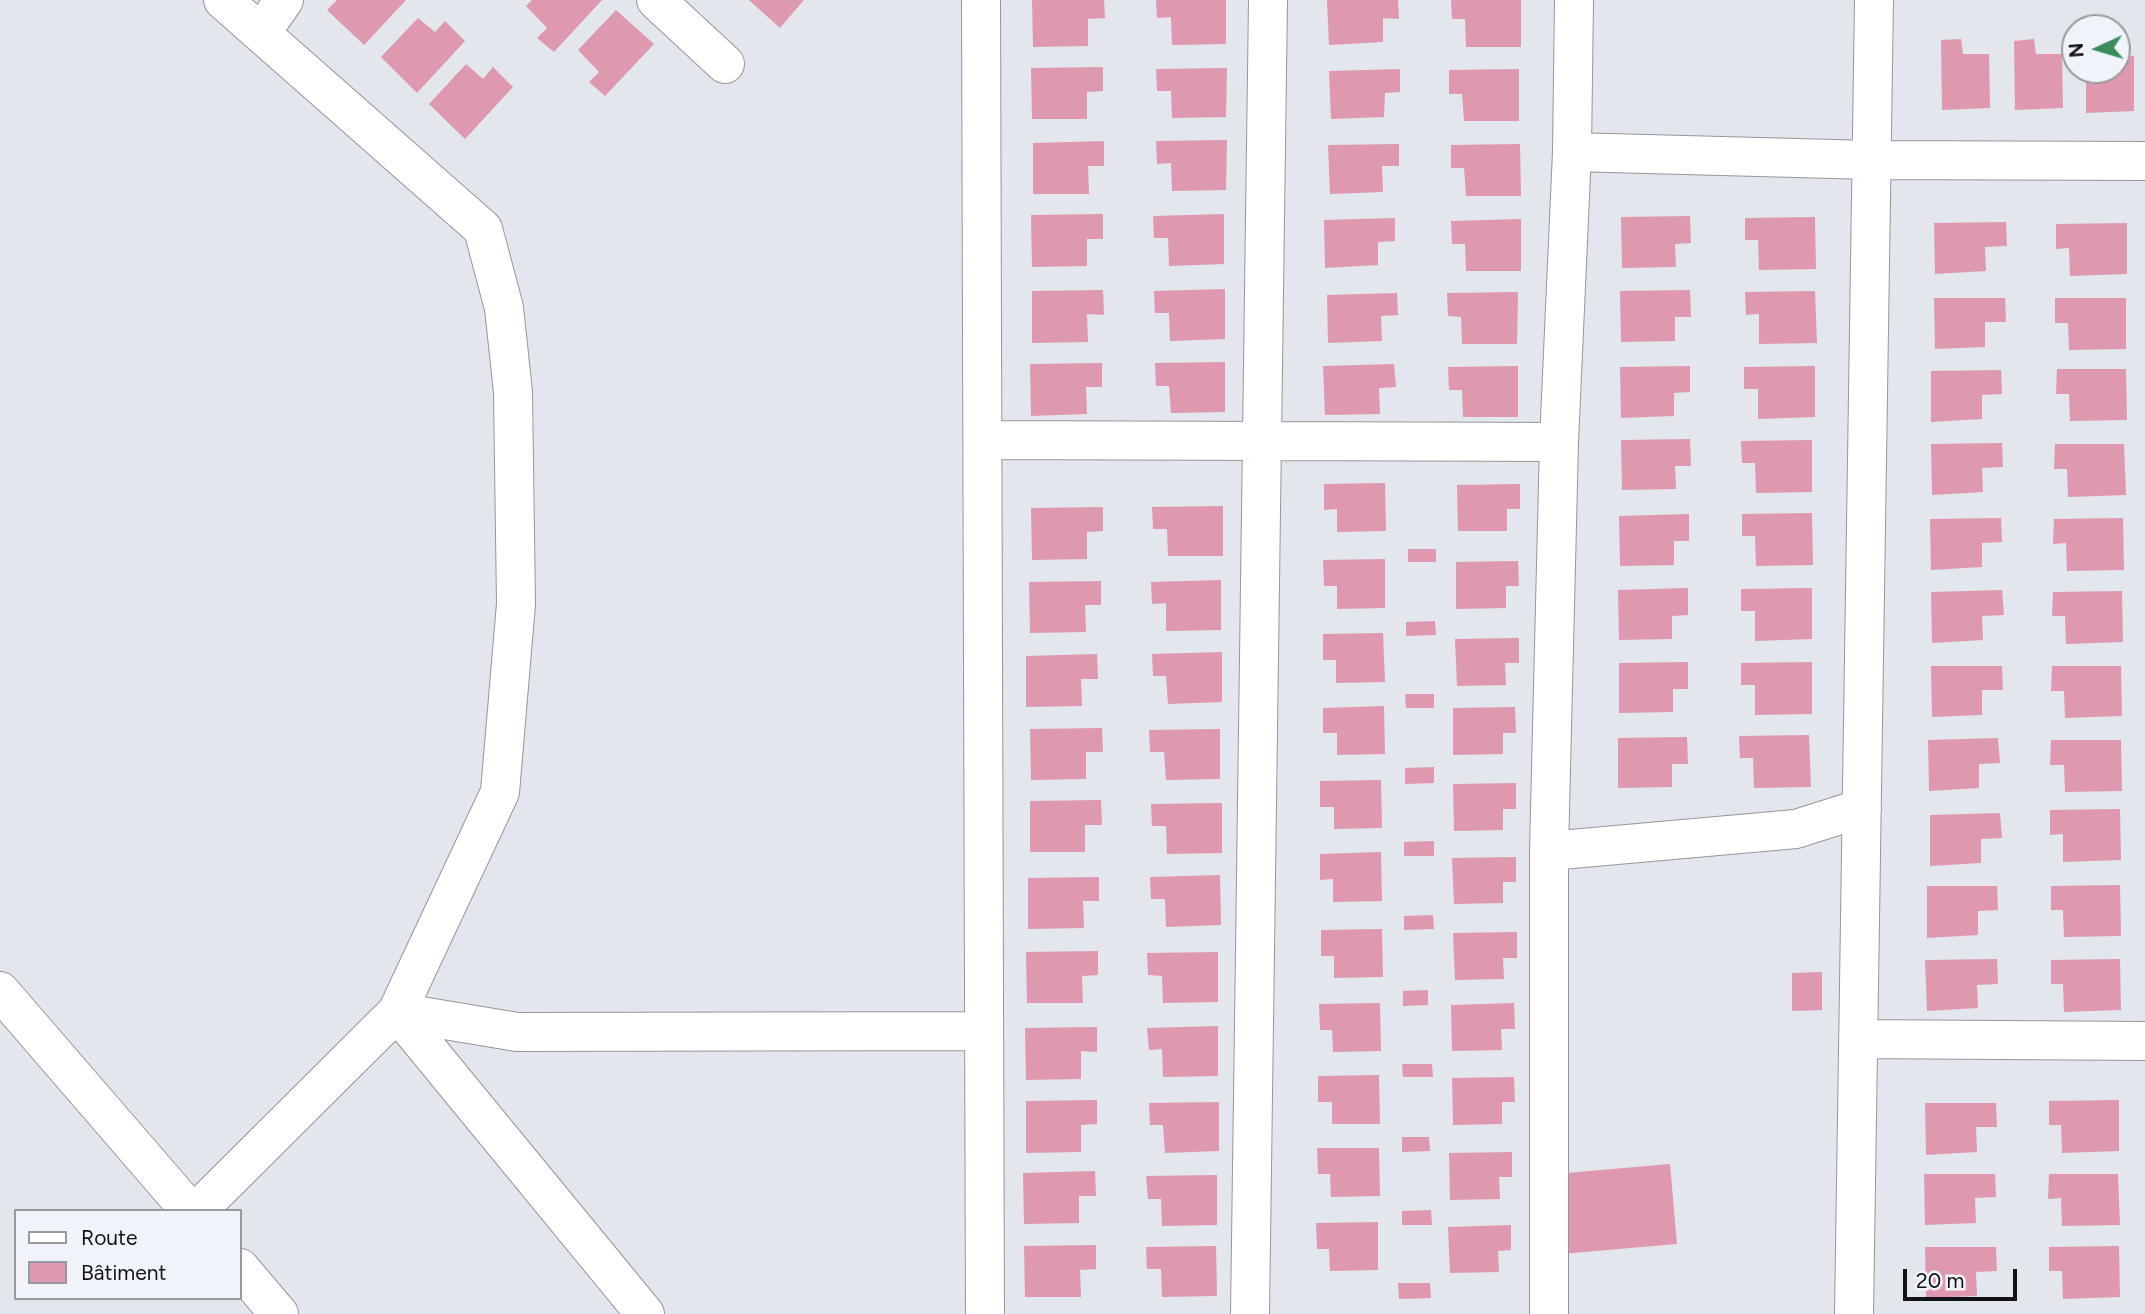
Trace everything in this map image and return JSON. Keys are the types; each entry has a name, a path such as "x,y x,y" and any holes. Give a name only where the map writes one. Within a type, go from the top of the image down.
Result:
{"street":[{"path":"199,1209 397,1012 500,792 516,604 513,391 504,308 483,229 223,0"},
{"path":"261,33 284,0"},
{"path":"656,0 725,64"},
{"path":"981,0 985,1314"},
{"path":"1250,1314 1268,0"},
{"path":"1549,1314 1549,850 1559,442 1572,152 1574,0"},
{"path":"1854,1314 1874,0"},
{"path":"1572,152 1871,160 2145,161"},
{"path":"982,440 1559,442"},
{"path":"1549,850 1796,829 1861,808"},
{"path":"0,991 188,1209"},
{"path":"397,1012 517,1032 984,1031"},
{"path":"397,1012 645,1314"},
{"path":"1858,1039 2145,1041"},
{"path":"242,1270 279,1314"}],"building":[{"path":"337,0 406,0 364,45 327,10"},
{"path":"532,0 602,0 554,52 537,38 547,28 526,6"},
{"path":"749,0 804,0 780,28"},
{"path":"1032,0 1104,0 1105,18 1088,19 1088,46 1033,47"},
{"path":"1156,0 1226,0 1226,44 1172,45 1171,17 1157,18"},
{"path":"1327,0 1398,0 1399,19 1383,18 1383,42 1329,45"},
{"path":"1451,0 1521,0 1521,47 1466,47 1465,19 1452,19"},
{"path":"616,10 654,44 605,96 589,82 599,72 578,50"},
{"path":"418,18 435,32 445,21 465,41 417,93 381,57"},
{"path":"1961,39 1963,54 1989,54 1990,108 1942,110 1941,40"},
{"path":"2034,39 2036,54 2061,54 2063,108 2015,110 2014,41"},
{"path":"2131,56 2134,56 2134,111 2086,113 2086,84 2131,84"},
{"path":"466,64 483,79 493,67 513,87 465,139 429,104"},
{"path":"1103,67 1103,91 1087,92 1087,119 1032,119 1031,68"},
{"path":"1227,68 1226,117 1172,118 1171,91 1157,91 1156,69"},
{"path":"1400,69 1400,92 1385,93 1384,117 1331,119 1329,71"},
{"path":"1519,69 1519,121 1464,121 1462,94 1449,94 1449,70"},
{"path":"1227,140 1226,190 1172,191 1171,163 1157,164 1156,141"},
{"path":"1104,141 1104,166 1088,166 1089,194 1033,194 1033,143"},
{"path":"1399,144 1399,166 1382,166 1383,192 1330,194 1328,145"},
{"path":"1520,144 1521,196 1466,196 1464,168 1451,168 1451,145"},
{"path":"1103,214 1103,239 1087,239 1087,266 1032,267 1031,215"},
{"path":"1224,214 1224,264 1169,266 1168,238 1154,238 1153,216"},
{"path":"1690,216 1691,243 1675,244 1676,267 1622,268 1621,217"},
{"path":"1815,217 1816,269 1759,270 1758,240 1745,240 1745,218"},
{"path":"1395,218 1395,241 1378,242 1378,265 1325,268 1324,220"},
{"path":"1521,219 1521,271 1466,271 1465,244 1452,244 1451,221"},
{"path":"2006,222 2007,246 1985,247 1986,271 1935,274 1934,223"},
{"path":"2127,223 2127,274 2070,276 2069,248 2056,249 2056,224"},
{"path":"1225,289 1225,339 1170,341 1169,313 1155,313 1154,291"},
{"path":"1103,290 1104,315 1087,314 1088,342 1032,343 1032,291"},
{"path":"1690,290 1691,317 1675,317 1675,341 1621,342 1620,291"},
{"path":"1815,291 1817,343 1759,344 1759,314 1746,315 1745,292"},
{"path":"1518,292 1517,344 1462,344 1461,317 1448,316 1447,293"},
{"path":"1397,293 1398,315 1381,316 1382,341 1328,343 1327,295"},
{"path":"1934,298 2005,298 2006,322 1985,322 1985,347 1935,349"},
{"path":"2055,298 2126,298 2126,349 2069,350 2068,323 2055,323"},
{"path":"1225,362 1225,412 1171,413 1169,386 1156,386 1155,363"},
{"path":"1102,363 1102,387 1086,387 1087,414 1031,416 1030,364"},
{"path":"1394,364 1396,387 1379,388 1380,414 1325,415 1323,366"},
{"path":"1518,366 1518,417 1463,417 1462,390 1449,390 1448,367"},
{"path":"1690,366 1690,392 1674,393 1674,416 1621,418 1620,367"},
{"path":"1815,366 1815,417 1758,419 1758,389 1744,389 1744,367"},
{"path":"2057,369 2126,369 2127,420 2070,421 2069,394 2056,394"},
{"path":"2001,370 2002,394 1982,395 1982,419 1931,422 1931,371"},
{"path":"1690,439 1691,466 1675,466 1676,489 1622,490 1621,440"},
{"path":"1812,440 1812,492 1756,493 1755,463 1742,463 1741,441"},
{"path":"2002,443 2003,467 1982,468 1983,492 1932,495 1931,444"},
{"path":"2055,444 2124,444 2126,495 2068,497 2067,469 2054,469"},
{"path":"1385,483 1386,531 1337,532 1337,509 1324,510 1324,484"},
{"path":"1520,484 1520,509 1507,509 1507,531 1458,531 1457,485"},
{"path":"1223,506 1223,556 1168,556 1167,529 1153,529 1152,507"},
{"path":"1103,507 1103,531 1087,532 1087,559 1032,560 1031,508"},
{"path":"1812,513 1813,565 1756,566 1755,536 1742,536 1742,514"},
{"path":"1689,514 1689,541 1674,541 1674,565 1620,566 1619,516"},
{"path":"2001,518 2002,542 1982,543 1982,567 1931,570 1930,519"},
{"path":"2123,518 2124,570 2067,571 2066,543 2053,544 2054,519"},
{"path":"1408,549 1436,549 1436,562 1408,562"},
{"path":"1385,559 1385,608 1337,609 1337,586 1324,586 1323,560"},
{"path":"1518,561 1519,586 1506,586 1506,608 1456,609 1456,562"},
{"path":"1221,580 1221,630 1166,631 1166,603 1152,604 1151,582"},
{"path":"1101,581 1101,605 1085,605 1086,632 1030,633 1029,582"},
{"path":"1688,588 1688,615 1672,616 1672,639 1619,640 1618,590"},
{"path":"1812,588 1812,639 1755,641 1755,611 1741,611 1741,589"},
{"path":"2002,590 2004,615 1982,616 1983,640 1932,643 1931,592"},
{"path":"2122,591 2123,642 2066,644 2065,616 2052,616 2053,592"},
{"path":"1435,621 1436,635 1406,636 1406,622"},
{"path":"1383,633 1385,682 1336,683 1336,660 1323,660 1323,634"},
{"path":"1519,638 1519,663 1505,663 1506,685 1457,686 1455,639"},
{"path":"1222,652 1222,702 1168,704 1166,676 1153,676 1152,654"},
{"path":"1097,654 1098,679 1081,679 1082,706 1026,707 1026,656"},
{"path":"1688,662 1688,689 1673,689 1673,712 1619,713 1619,663"},
{"path":"1812,662 1812,714 1755,715 1755,685 1741,685 1741,663"},
{"path":"1931,666 2002,666 2003,690 1982,690 1982,715 1932,717"},
{"path":"2052,666 2121,666 2122,716 2065,718 2064,691 2051,691"},
{"path":"1405,694 1434,694 1434,708 1406,708"},
{"path":"1384,706 1385,754 1337,755 1337,733 1323,733 1323,708"},
{"path":"1515,707 1516,733 1503,733 1503,754 1453,755 1453,708"},
{"path":"1102,728 1103,752 1086,752 1086,779 1031,780 1030,729"},
{"path":"1220,729 1220,779 1166,780 1164,752 1150,752 1149,730"},
{"path":"1809,735 1811,787 1754,788 1753,758 1740,758 1739,736"},
{"path":"1687,737 1688,764 1672,764 1672,787 1618,788 1618,738"},
{"path":"1998,738 2000,763 1979,764 1979,788 1929,791 1928,740"},
{"path":"2051,740 2121,740 2122,791 2065,792 2064,765 2050,765"},
{"path":"1434,767 1434,783 1405,784 1405,768"},
{"path":"1381,780 1382,828 1334,829 1334,807 1320,807 1320,781"},
{"path":"1516,783 1516,809 1503,809 1503,830 1454,831 1453,784"},
{"path":"1101,800 1102,825 1085,825 1085,852 1030,852 1030,801"},
{"path":"1222,803 1222,853 1167,854 1166,826 1152,826 1151,804"},
{"path":"2120,809 2121,860 2063,862 2063,834 2050,835 2050,810"},
{"path":"2000,813 2002,838 1981,839 1981,863 1930,866 1930,815"},
{"path":"1434,841 1434,856 1404,856 1404,842"},
{"path":"1381,852 1382,901 1333,902 1333,879 1320,880 1320,854"},
{"path":"1516,857 1516,882 1503,882 1503,903 1454,904 1452,858"},
{"path":"1220,875 1221,925 1166,927 1165,899 1151,899 1150,877"},
{"path":"1099,877 1099,901 1083,901 1084,928 1028,929 1028,878"},
{"path":"2120,885 2121,936 2064,937 2063,910 2051,910 2051,886"},
{"path":"1927,886 1997,886 1998,910 1978,911 1978,935 1927,938"},
{"path":"1433,915 1434,929 1404,930 1404,916"},
{"path":"1382,929 1383,977 1334,978 1334,956 1321,956 1321,930"},
{"path":"1517,932 1517,958 1503,958 1504,979 1455,980 1453,933"},
{"path":"1098,951 1098,975 1082,976 1083,1003 1027,1003 1026,952"},
{"path":"1218,952 1218,1002 1163,1003 1162,976 1148,975 1147,953"},
{"path":"1997,959 1998,984 1977,985 1978,1008 1927,1011 1925,960"},
{"path":"2120,959 2121,1010 2064,1012 2063,984 2051,984 2051,960"},
{"path":"1822,972 1822,1010 1792,1011 1792,973"},
{"path":"1428,990 1428,1005 1403,1006 1403,991"},
{"path":"1380,1003 1381,1051 1333,1052 1332,1030 1320,1030 1319,1004"},
{"path":"1514,1003 1515,1029 1501,1029 1502,1050 1452,1051 1451,1005"},
{"path":"1218,1026 1218,1076 1163,1077 1162,1049 1149,1050 1147,1028"},
{"path":"1097,1027 1097,1052 1081,1051 1081,1079 1026,1080 1025,1028"},
{"path":"1402,1064 1432,1064 1433,1077 1403,1077"},
{"path":"1379,1075 1380,1124 1332,1124 1332,1102 1318,1102 1318,1076"},
{"path":"1514,1077 1515,1102 1502,1102 1502,1124 1453,1125 1452,1078"},
{"path":"1097,1100 1097,1124 1081,1125 1081,1152 1026,1153 1026,1101"},
{"path":"2119,1100 2119,1151 2062,1153 2061,1125 2049,1125 2049,1101"},
{"path":"1219,1102 1219,1151 1165,1153 1163,1125 1150,1125 1149,1103"},
{"path":"1925,1103 1996,1103 1997,1127 1976,1127 1977,1152 1926,1155"},
{"path":"1402,1137 1429,1137 1430,1151 1402,1152"},
{"path":"1317,1148 1379,1148 1380,1196 1331,1197 1330,1174 1318,1174"},
{"path":"1512,1152 1512,1177 1499,1177 1500,1199 1450,1200 1449,1153"},
{"path":"1670,1164 1677,1244 1561,1254 1555,1174"},
{"path":"1095,1171 1096,1196 1079,1196 1079,1223 1024,1224 1023,1173"},
{"path":"1924,1174 1995,1174 1996,1197 1975,1198 1976,1223 1925,1225"},
{"path":"2049,1174 2118,1174 2120,1225 2062,1226 2061,1198 2048,1199"},
{"path":"1217,1175 1217,1225 1162,1226 1161,1199 1148,1199 1146,1176"},
{"path":"1431,1210 1432,1225 1402,1225 1402,1211"},
{"path":"1378,1222 1378,1270 1330,1271 1329,1249 1317,1249 1316,1223"},
{"path":"1511,1225 1511,1250 1498,1251 1499,1272 1450,1273 1448,1227"},
{"path":"1096,1245 1096,1269 1080,1270 1081,1297 1025,1297 1024,1246"},
{"path":"1216,1246 1217,1296 1162,1297 1161,1269 1147,1269 1146,1247"},
{"path":"2119,1246 2120,1297 2063,1299 2062,1271 2049,1271 2049,1247"},
{"path":"1925,1247 1996,1247 1997,1271 1976,1272 1977,1296 1926,1298"},
{"path":"1398,1283 1430,1283 1431,1298 1399,1299"}]}
